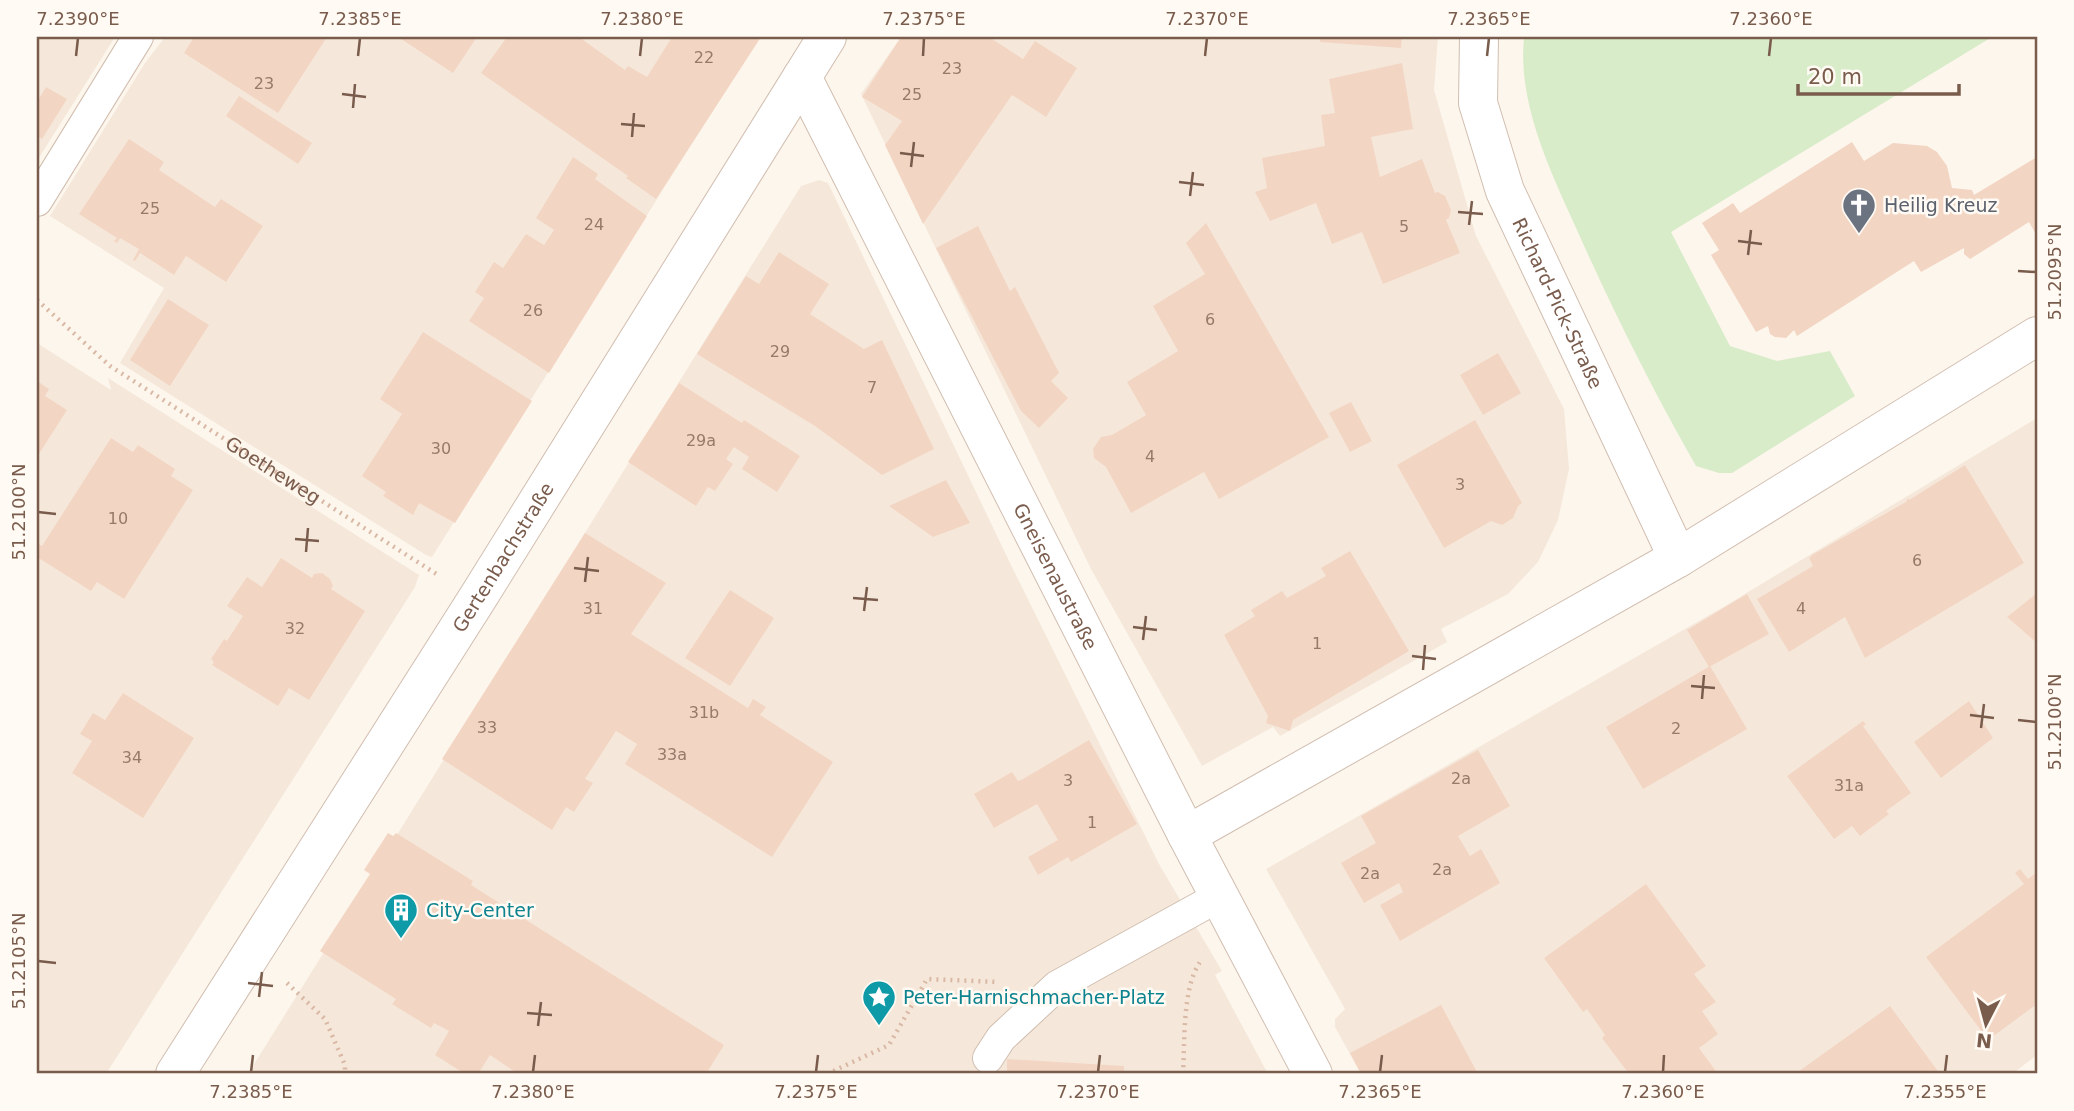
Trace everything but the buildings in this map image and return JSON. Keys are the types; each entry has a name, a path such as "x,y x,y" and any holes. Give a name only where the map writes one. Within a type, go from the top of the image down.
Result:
{"street":[{"name":"Gertenbachstraße","path":"175,1074 254,953 827,37"},
{"name":"Richard-Pick-Straße","path":"1479,37 1478,103 1505,191 1678,558"},
{"name":"Gneisenaustraße","path":"802,77 1187,835 1313,1074"},
{"path":"1187,835 1678,558 2037,336"}],"lane":[{"path":"37,201 138,37"},
{"path":"988,1058 1001,1038 1057,986 1220,896"}],"path":[{"name":"Goetheweg","path":"37,299 110,366 421,565"},
{"path":"254,953 325,1019 345,1065 345,1074"},
{"path":"1183,1074 1188,1000 1194,970 1202,959"},
{"path":"827,1074 889,1045 927,979 1008,982"}],"shaded area":[{"path":"37,37 115,37 37,161"},
{"path":"165,37 759,37 432,557 120,363 164,288 50,216 145,63"},
{"path":"901,37 1438,37 1434,90 1476,236 1564,409 1569,469 1558,520 1538,562 1508,594 1441,629 1447,642 1280,736 1273,727 1202,766 1091,569 861,94"},
{"path":"819,180 828,183 1011,565 1159,864 1222,971 1215,975 1268,1074 248,1074 801,186"},
{"path":"37,343 111,390 108,378 419,575 415,587 106,1074 37,1074"},
{"path":"2037,418 2037,1055 2012,1074 1361,1074 1335,1027 1335,1019 1345,1009 1266,869 1725,606"}],"green space":[{"path":"1524,37 1992,37 1671,232 1730,346 1777,361 1830,351 1855,396 1732,473 1719,473 1696,466 1622,326 1549,166 1539,141 1526,89"}],"place":[{"name":"Heilig Kreuz","path":"1859,235"},
{"name":"City-Center","path":"401,940"},
{"name":"Peter-Harnischmacher-Platz","path":"879,1027"}]}
